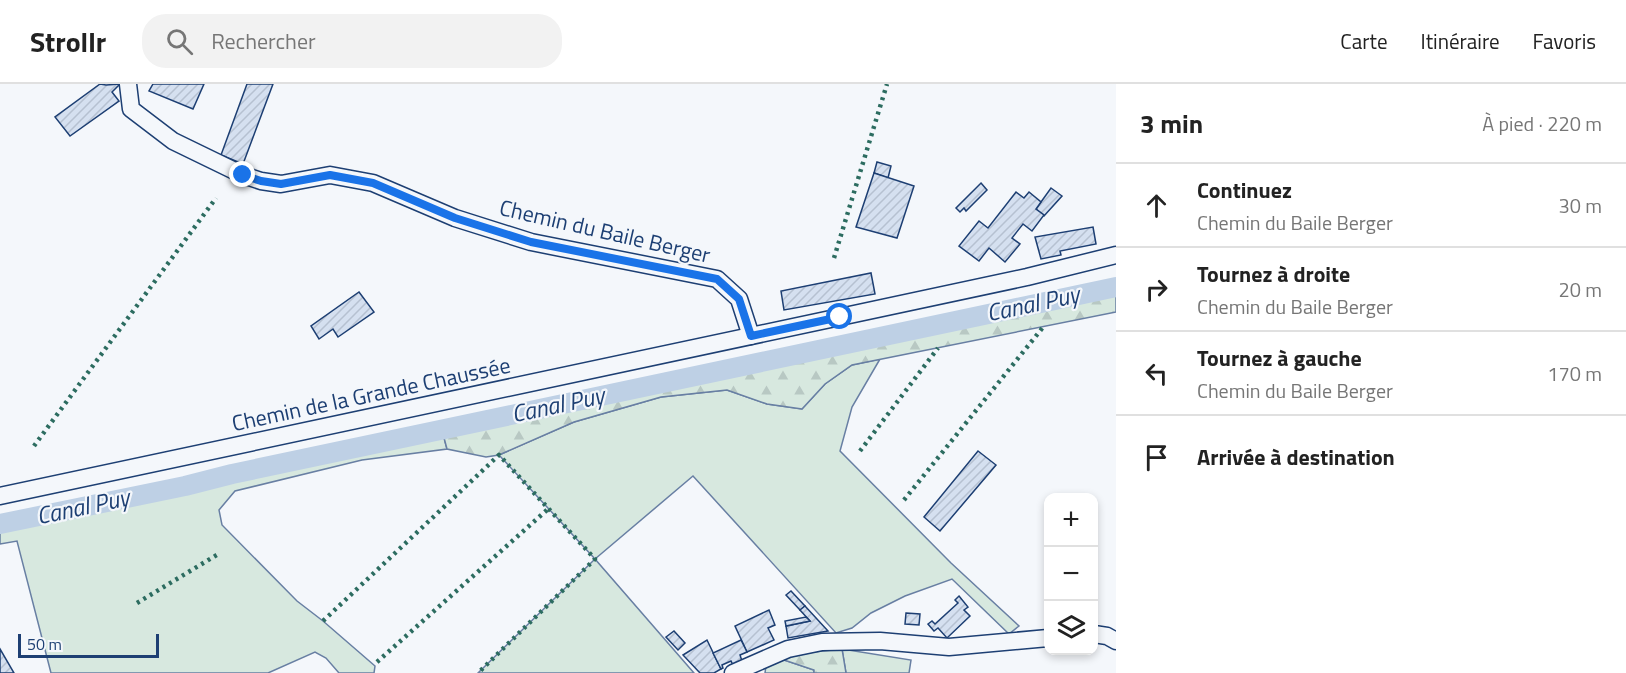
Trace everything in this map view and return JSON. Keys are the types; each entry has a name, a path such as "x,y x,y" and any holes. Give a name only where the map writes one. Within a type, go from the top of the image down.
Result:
{"street":[{"name":"Chemin du Baile Berger","path":"128,84 131,109 173,141 243,175 281,184 330,175 373,183 455,218 531,242 717,279 739,299 751,336"},
{"path":"751,336 1027,277 1116,255"},
{"name":"Chemin de la Grande Chaussée","path":"0,496 751,336"},
{"path":"1098,635 1116,641"},
{"path":"733,673 788,649 822,642 880,641 949,647 1044,638"}],"green space":[{"path":"1116,291 1116,312 852,365 825,384 802,409 767,404 727,390 661,397 574,422 499,455 486,457 447,449 443,434"},
{"path":"880,359 852,407 840,451 951,563 1019,626 1009,634 952,579 905,596 871,613 852,628 836,633 693,476 595,559 499,455 574,422 661,397 727,390 767,404 802,409 825,384 852,365"},
{"path":"443,434 447,449 362,460 235,491 219,510 222,525 297,601 375,666 374,673 339,673 326,658 315,652 268,673 51,673 17,541 0,544 0,530"},
{"path":"595,559 694,673 478,673"},
{"path":"842,649 911,660 909,673 846,673"},
{"path":"842,649 846,673 814,673 814,670 781,659 813,652"},
{"path":"781,659 814,670 814,673 765,673 766,666"}],"building":[{"path":"100,84 120,84 112,92 119,101 70,136 55,117"},
{"path":"153,84 204,84 193,109 149,91"},
{"path":"247,84 273,84 243,164 221,155"},
{"path":"877,162 891,166 888,178 874,173"},
{"path":"874,173 914,186 897,238 856,227"},
{"path":"981,183 987,190 966,211 964,208 960,212 956,208"},
{"path":"1051,188 1062,196 1044,216 1036,209"},
{"path":"1016,192 1024,198 1029,192 1041,202 1036,209 1044,215 1032,231 1023,224 1012,238 1020,244 1005,262 989,248 979,261 959,246 979,221 988,228"},
{"path":"1093,227 1096,244 1060,251 1061,255 1041,259 1035,237"},
{"path":"871,273 875,294 784,310 781,291"},
{"path":"359,292 374,312 338,337 333,329 319,339 311,326"},
{"path":"978,451 996,465 940,531 924,517"},
{"path":"791,591 805,606 800,610 786,595"},
{"path":"959,596 968,607 964,610 970,616 947,638 938,628 934,631 928,624 932,621 935,624 958,603 955,600"},
{"path":"805,606 828,631 788,638 786,626 810,621 800,610"},
{"path":"769,610 775,625 768,628 774,640 747,652 735,626"},
{"path":"906,613 920,614 919,625 905,624"},
{"path":"806,617 810,621 786,626 785,621"},
{"path":"674,631 685,643 678,650 666,637"},
{"path":"707,640 721,669 714,673 700,673 683,655"},
{"path":"741,640 747,652 740,655 742,661 733,665 731,661 722,665 721,669 713,653"},
{"path":"0,649 14,673 0,673"}],"waterway":[{"name":"Canal Puy","path":"0,524 1116,287"}],"hedge":[{"path":"834,258 887,84"},
{"path":"34,446 216,198"},
{"path":"904,500 1044,326"},
{"path":"860,451 938,348"},
{"path":"323,621 499,455 595,559 478,673"},
{"path":"377,662 548,509"},
{"path":"137,603 220,553"}],"route":[{"path":"243,175 281,184 330,175 373,183 455,218 531,242 717,279 739,299 751,336 840,317"}]}
